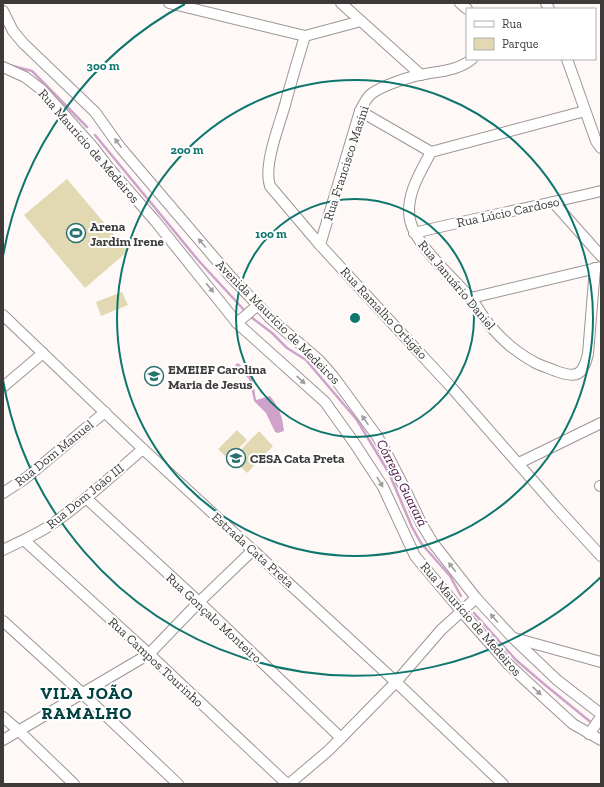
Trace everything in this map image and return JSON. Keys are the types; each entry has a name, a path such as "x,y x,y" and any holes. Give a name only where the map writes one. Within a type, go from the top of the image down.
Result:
{"street":[{"path":"170,3 305,36 361,20"},
{"path":"341,3 421,75"},
{"name":"Avenida Maurício de Medeiros","path":"3,11 13,31 23,43 95,112 120,147 230,276 271,319 319,360 333,376 380,442 406,488 421,523 433,543 476,598 513,638 557,680 601,715"},
{"name":"Rua Ramalho Ortigão","path":"305,36 273,146 268,180 270,186 320,245 452,388 601,556"},
{"name":"Rua Francisco Masini","path":"320,245 360,111 370,96 386,86 421,75 450,70 466,64 471,60"},
{"path":"567,60 596,141 601,148"},
{"name":"Rua Mauricio de Medeiros","path":"3,67 25,78 42,90 93,147 237,322 325,402 383,487 415,556 508,664 574,724 601,740"},
{"path":"360,111 431,152 585,112"},
{"name":"Rua Januário Daniel","path":"431,152 418,176 410,199 410,220 414,233 470,298 489,324 511,346 534,363 568,375 579,373 585,367 588,354 598,267"},
{"name":"Rua Lúcio Cardoso","path":"414,233 493,214 601,191"},
{"path":"553,202 601,256"},
{"path":"470,298 598,267"},
{"path":"237,322 258,305"},
{"name":"Estrada Cata Preta","path":"3,315 143,449 396,682 503,784"},
{"path":"3,387 43,353"},
{"name":"Rua Dom Manuel","path":"3,493 26,478 105,412"},
{"path":"519,463 601,423"},
{"name":"Rua Dom João III","path":"3,550 52,524 86,498 143,449"},
{"name":"Rua Gonçalo Monteiro","path":"86,498 199,602 341,738"},
{"name":"Rua Campos Tourinho","path":"24,540 288,784"},
{"path":"3,740 149,654 199,602 253,550"},
{"path":"288,784 328,751 396,682 441,630 476,598"},
{"path":"3,621 178,784"},
{"path":"513,638 601,662"},
{"path":"539,662 539,653 546,648"},
{"path":"589,734 601,715"},
{"path":"3,717 19,730 74,784"}],"green space":[{"name":"Arena Jardim Irene","path":"67,179 128,251 85,288 24,215"},
{"path":"122,292 128,305 101,316 96,302"},
{"path":"237,430 247,440 228,459 218,449"},
{"path":"259,431 273,446 247,473 232,459"}],"shaded area":[{"path":"238,363 252,375 256,400 270,396 280,413 284,431 278,433 275,432 266,413 254,401 249,379 235,365"}],"waterway":[{"name":"Córrego Guarará","path":"9,65 32,71 87,127"},
{"name":"Córrego Guarará","path":"95,135 198,260 245,311"},
{"name":"Córrego Guarará","path":"251,317 272,333 287,348 306,360 357,420 389,473 412,527 421,543 450,576 461,596"},
{"name":"Córrego Guarará","path":"474,613 516,660 593,724"}],"place":[{"name":"Arena Jardim Irene","path":"76,233"},
{"name":"EMEIEF Carolina Maria de Jesus","path":"154,376"},
{"name":"CESA Cata Preta","path":"236,458"}],"district":[{"name":"VILA JOÃO RAMALHO","path":"87,703"}]}
